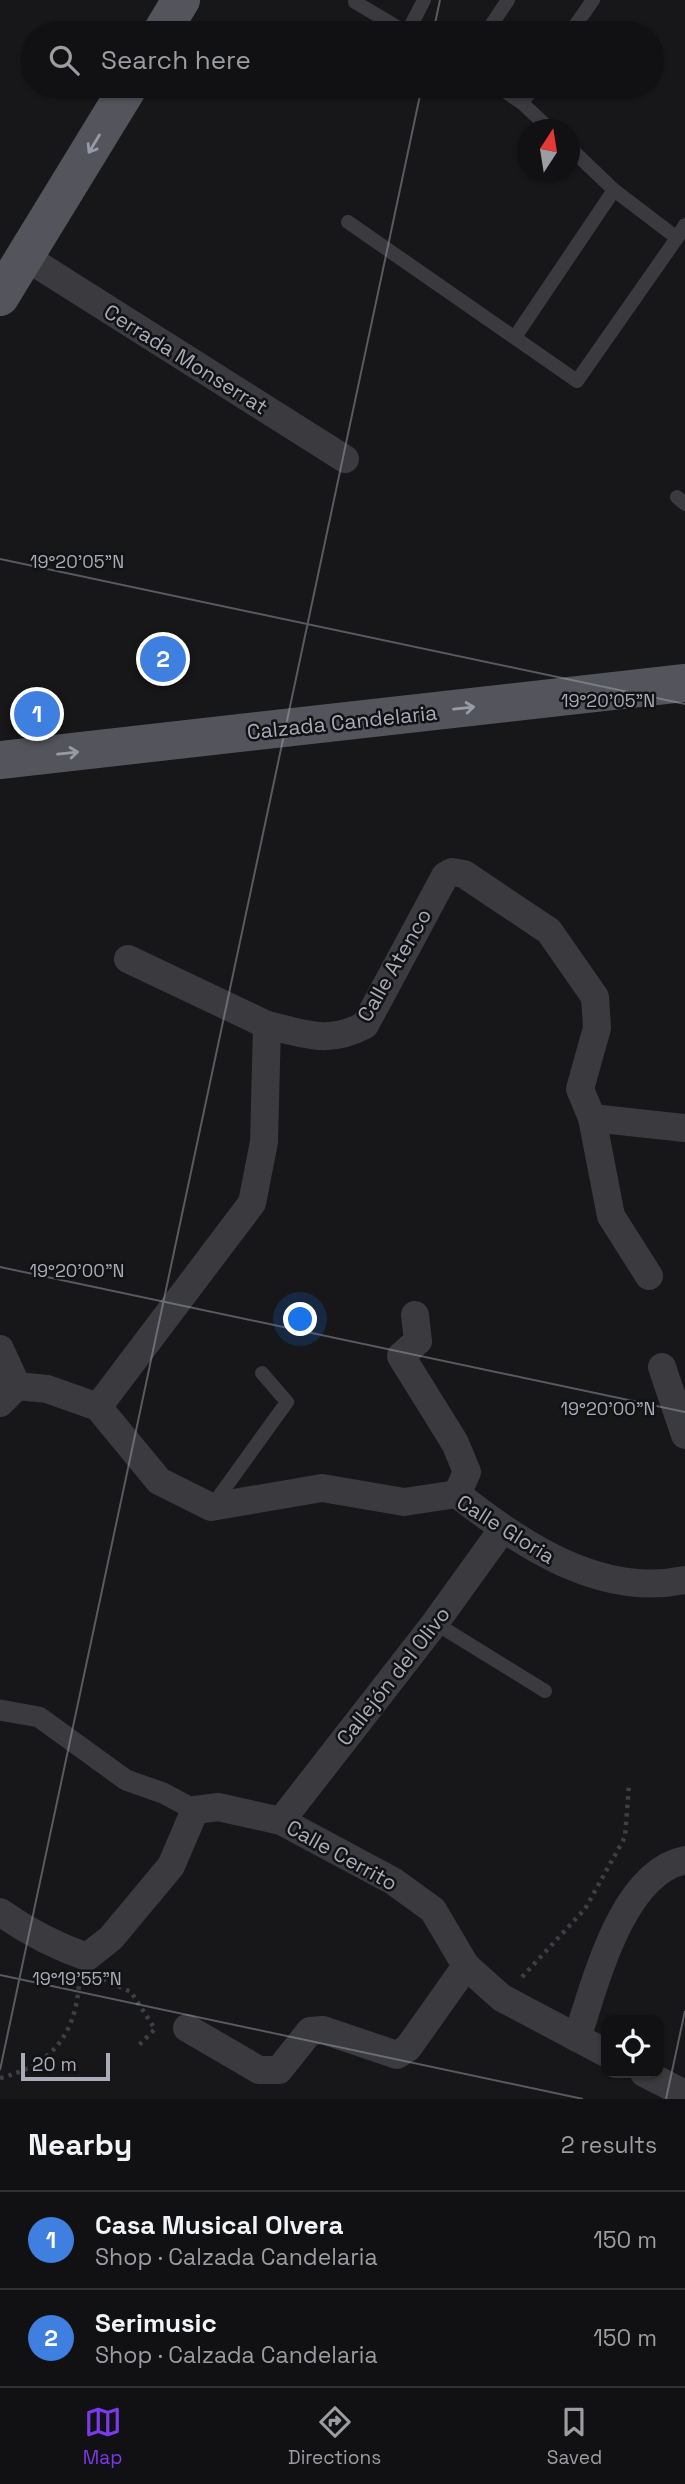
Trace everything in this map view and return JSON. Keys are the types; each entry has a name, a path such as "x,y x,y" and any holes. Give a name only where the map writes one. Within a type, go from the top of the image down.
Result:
{"main road":[{"path":"168,21 181,0"},
{"path":"0,297 27,258 122,98"},
{"name":"Calzada Candelaria","path":"0,760 685,683"}],"street":[{"name":"Cerrada Monserrat","path":"27,258 345,459"},
{"name":"Calle Atenco","path":"267,1025 316,1036 343,1037 365,1025 444,876 452,872 464,874 549,931 595,997 597,1028 580,1089 592,1118 611,1216 649,1276"},
{"path":"98,1407 252,1203 264,1142 267,1025 128,959"},
{"path":"592,1118 685,1128"},
{"path":"415,1315 418,1341 401,1356 455,1443 467,1472 457,1494"},
{"path":"0,1349 9,1395 47,1389 98,1407 159,1481 211,1507"},
{"path":"662,1367 685,1435"},
{"name":"Calle Gloria","path":"211,1507 322,1488 404,1502 457,1494 502,1530 561,1563 617,1580 656,1586 685,1580"},
{"name":"Callejón del Olivo","path":"281,1821 435,1623 502,1530"},
{"name":"Calle Cerrito","path":"0,1710 39,1717 125,1780 163,1793 195,1810 218,1807 281,1821 393,1881 433,1910 466,1966 502,1998 601,2050"},
{"path":"0,1912 84,1963 111,1938 171,1866 195,1810"},
{"path":"577,2038 614,1926 644,1886 676,1862 685,1860"},
{"path":"187,2028 260,2070 269,2072 279,2070 310,2031 323,2030 397,2055 408,2048 466,1966"},
{"path":"654,2078 685,2094"}],"lane":[{"path":"357,0 355,2 387,21"},
{"path":"413,21 424,0"},
{"path":"494,21 508,0"},
{"path":"578,21 593,0"},
{"path":"515,98 539,119"},
{"path":"522,103 526,98"},
{"path":"348,222 578,381 681,231 614,190 580,158"},
{"path":"516,337 614,190"},
{"path":"211,1507 287,1402 262,1373"},
{"path":"435,1623 545,1691"}],"path":[{"path":"502,1998 585,1909 625,1837 629,1785"},
{"path":"0,2078 25,2071 49,2058 77,2009 84,1963 131,1992 155,2029 138,2046"}],"place":[{"name":"Serimusic","path":"163,659"},
{"name":"Casa Musical Olvera","path":"37,714"}]}
